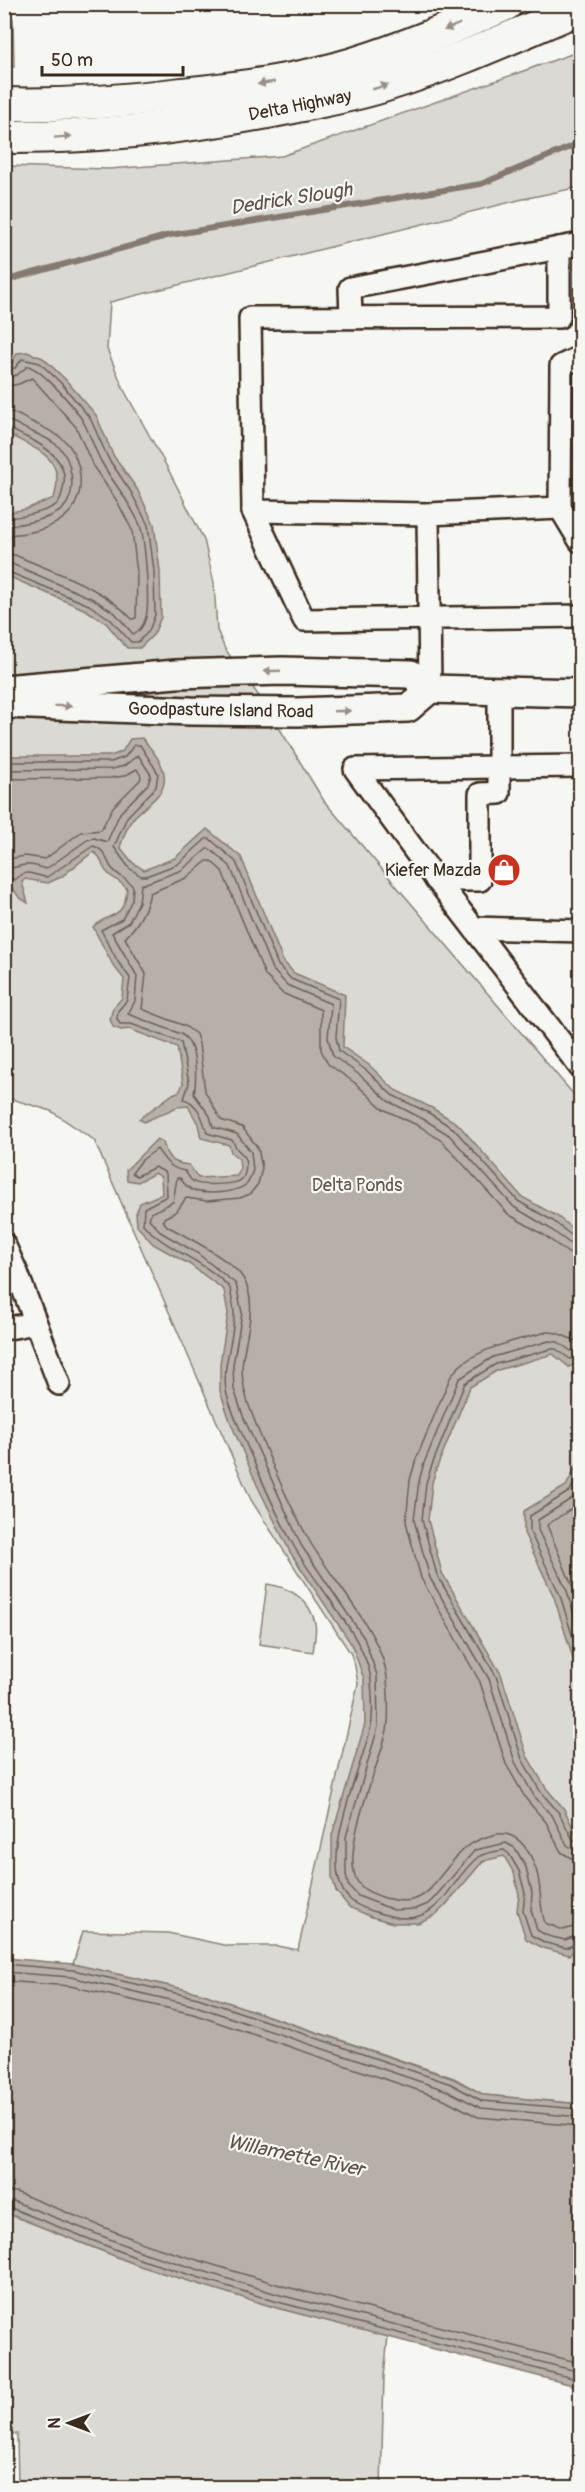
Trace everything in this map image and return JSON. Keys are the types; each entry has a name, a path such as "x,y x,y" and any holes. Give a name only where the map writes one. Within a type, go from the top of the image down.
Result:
{"highway":[{"name":"Delta Highway","path":"4,104 41,105 127,100 222,90 289,79 371,58 506,4"},
{"name":"Delta Highway","path":"4,137 52,137 144,130 271,112 355,94 447,64 580,8"}],"main road":[{"name":"Goodpasture Island Road","path":"4,689 176,674 282,670 411,674 430,689 580,693"},
{"name":"Goodpasture Island Road","path":"4,704 191,711 297,712 408,708 430,689"}],"lane":[{"path":"351,317 350,288 580,244"},
{"path":"559,248 559,317 250,318 253,511 304,620 429,620 580,616"},
{"path":"580,357 561,366 560,508 580,541"},
{"path":"253,511 428,514 560,508"},
{"path":"428,514 430,689"},
{"path":"436,880 480,880 480,794 499,793 499,691"},
{"path":"580,766 355,769 436,880 580,1067"},
{"path":"474,928 580,931"},
{"path":"4,1244 11,1274 35,1323 59,1384"},
{"path":"4,1329 35,1323"}],"green space":[{"path":"5,9 13,19 14,67 5,67"},
{"name":"Delta Ponds","path":"580,51 580,187 523,199 110,302 107,349 124,390 204,540 214,583 217,630 225,649 264,703 324,801 580,1102 580,2104 484,2095 454,2078 200,1993 73,1964 83,1931 168,1933 228,1946 277,1946 298,1950 358,1684 351,1654 251,1500 94,1140 51,1111 5,1097 4,166 109,169 282,156"},
{"path":"267,1584 291,1591 308,1607 316,1626 313,1652 259,1644"},
{"path":"4,2214 140,2266 277,2308 388,2336 384,2377 381,2487 18,2487 17,2434 4,2434"}],"water":[{"path":"27,352 43,358 65,379 96,415 113,455 137,489 154,524 160,571 161,617 154,634 140,648 127,648 106,623 86,610 5,575 5,513 26,509 54,498 57,484 56,472 46,456 5,432 5,364 12,363 17,353"},
{"path":"142,738 160,763 164,784 154,799 131,821 123,837 120,847 133,863 144,870 175,858 207,829 241,857 283,961 294,973 345,995 343,1047 369,1065 395,1090 458,1124 522,1197 557,1216 580,1235 580,1362 569,1367 553,1354 498,1370 470,1387 437,1467 432,1483 428,1520 442,1573 501,1674 527,1756 546,1788 564,1809 580,1843 580,1946 569,1955 543,1948 526,1939 517,1911 519,1894 514,1873 504,1856 483,1861 445,1906 435,1915 418,1923 393,1923 372,1917 349,1907 336,1891 332,1877 332,1835 365,1724 364,1679 352,1645 290,1552 257,1485 230,1421 220,1391 220,1364 228,1313 224,1290 189,1264 153,1244 137,1226 136,1213 140,1203 162,1194 161,1177 155,1173 138,1182 127,1180 126,1170 157,1139 163,1142 171,1159 189,1165 198,1178 237,1176 240,1169 239,1159 231,1152 229,1145 201,1138 198,1124 188,1106 177,1107 144,1122 139,1119 180,1091 183,1083 177,1047 129,1029 121,1030 113,1027 110,1019 113,1008 122,998 124,979 113,965 93,927 119,911 123,906 127,889 108,874 99,857 93,852 61,877 48,883 25,879 22,882 28,903 20,898 5,880 5,756 110,756 122,752 130,739"},
{"path":"580,1460 580,1681 554,1597 524,1533 524,1511 566,1486"},
{"name":"Willamette River","path":"5,1958 73,1964 200,1993 454,2079 484,2095 580,2104 580,2387 277,2308 140,2266 5,2214"}],"waterway":[{"name":"Dedrick Slough","path":"4,281 170,235 481,184 580,143"}],"place":[{"name":"Kiefer Mazda","path":"504,870"}]}
